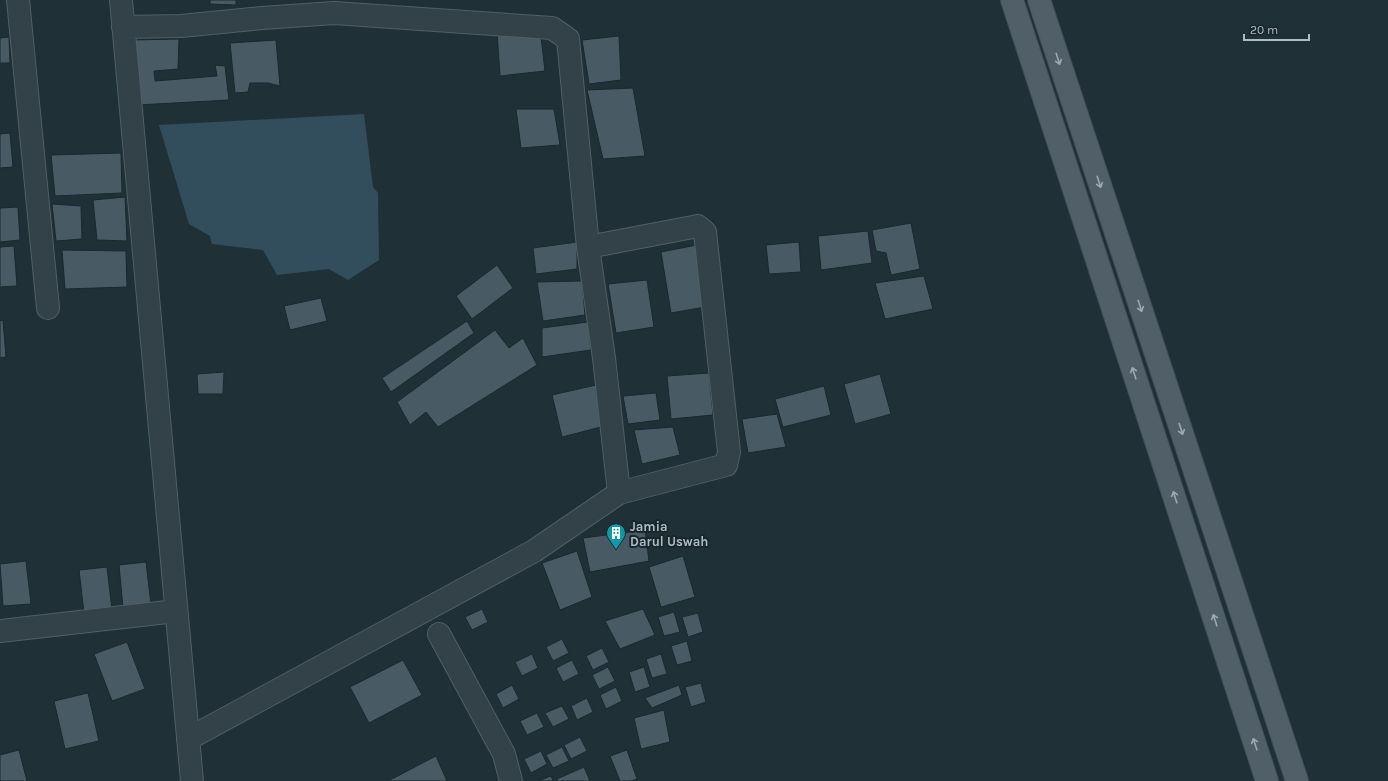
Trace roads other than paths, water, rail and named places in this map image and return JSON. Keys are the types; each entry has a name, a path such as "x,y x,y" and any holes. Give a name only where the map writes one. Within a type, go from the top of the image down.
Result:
{"main road":[{"path":"1012,0 1267,781"},
{"path":"1039,0 1297,781"}],"street":[{"path":"18,0 48,308"},
{"path":"121,0 192,781"},
{"path":"123,27 181,26 334,13 552,28 568,39 588,247 604,358 619,493"},
{"path":"188,739 534,552 619,493 726,465 729,452 708,245 705,232 698,226 588,247"},
{"path":"0,631 176,611"},
{"path":"439,634 504,754 511,781"}],"water":[{"path":"364,114 373,187 378,193 379,260 348,280 329,269 277,275 263,250 212,244 210,236 189,224 159,125"}],"place":[{"name":"Jamia Darul Uswah","path":"616,550"}]}
